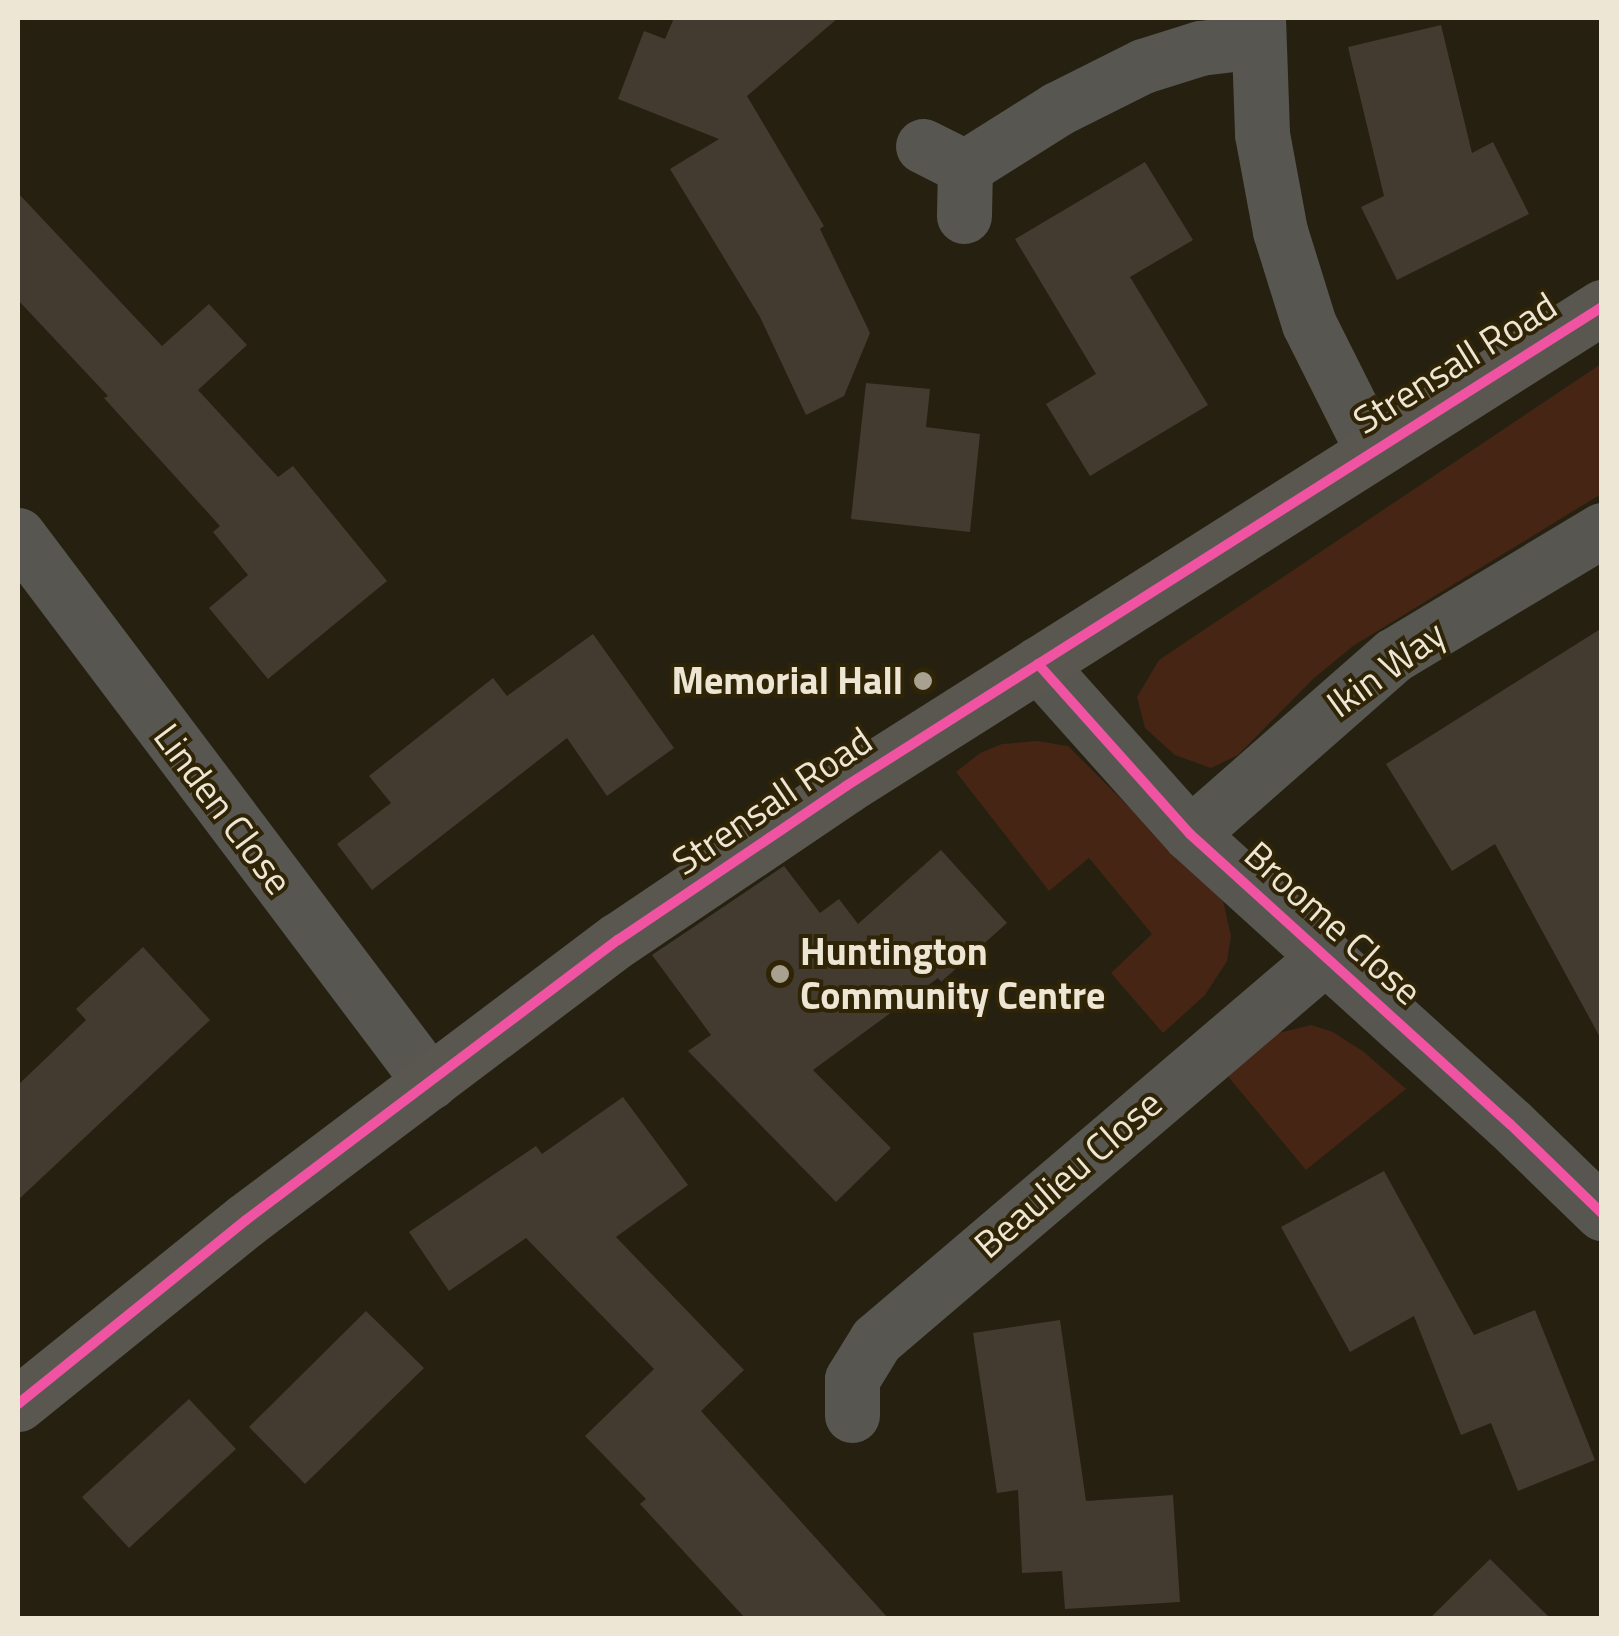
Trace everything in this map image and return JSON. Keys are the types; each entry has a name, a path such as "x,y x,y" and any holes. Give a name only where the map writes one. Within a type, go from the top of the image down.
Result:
{"street":[{"path":"951,177 1057,109 1143,66 1258,29 1262,134 1280,231 1309,324 1372,450"},
{"name":"Strensall Road","path":"18,1404 232,1232 618,940 846,786 1602,307"},
{"name":"Ikin Way","path":"1190,834 1394,654 1602,530"},
{"name":"Linden Close","path":"18,535 430,1082"},
{"name":"Broome Close","path":"1038,664 1190,834 1602,1212"},
{"name":"Beaulieu Close","path":"852,1416 852,1379 876,1340 1325,957"}],"shaded area":[{"path":"1601,364 1601,494 1353,646 1313,679 1238,755 1211,768 1175,755 1145,728 1137,697 1159,660"},
{"path":"1037,741 1068,746 1223,901 1231,936 1227,961 1205,995 1163,1033 1111,973 1152,934 1089,858 1049,891 956,772 980,753 1002,744"},
{"path":"1311,1025 1333,1032 1364,1052 1406,1089 1306,1170 1226,1074 1271,1035"}],"building":[{"path":"674,18 838,18 747,96 824,226 820,229 870,333 844,396 806,415 760,317 670,169 719,139 618,99 644,31 665,39"},
{"path":"1441,25 1472,153 1493,142 1529,214 1397,280 1361,207 1384,196 1348,47"},
{"path":"1145,162 1193,240 1130,277 1208,405 1090,476 1046,404 1096,374 1015,239"},
{"path":"18,193 162,346 209,304 247,345 198,390 278,477 293,466 387,581 268,679 209,608 248,575 213,532 220,526 104,398 108,396 18,300"},
{"path":"866,383 930,389 926,427 980,434 970,532 851,519"},
{"path":"1602,628 1602,1041 1495,844 1452,871 1386,764"},
{"path":"593,634 674,748 607,796 567,738 372,890 337,844 391,803 369,776 493,678 507,696"},
{"path":"941,850 1007,923 941,982 938,978 813,1070 891,1148 836,1202 688,1051 711,1035 652,955 784,866 820,913 839,899 858,924"},
{"path":"143,947 210,1020 18,1200 18,1085 86,1020 76,1009"},
{"path":"623,1097 688,1185 616,1237 744,1370 701,1411 888,1618 745,1618 640,1504 646,1499 585,1436 654,1369 526,1238 449,1291 409,1232 536,1146 542,1154"},
{"path":"1384,1171 1474,1335 1535,1310 1595,1460 1518,1491 1491,1423 1461,1435 1414,1316 1350,1352 1281,1227"},
{"path":"366,1311 424,1368 305,1484 249,1427"},
{"path":"1060,1320 1086,1501 1173,1495 1180,1602 1065,1609 1062,1571 1022,1573 1018,1490 997,1493 973,1333"},
{"path":"189,1399 236,1449 129,1548 82,1497"},
{"path":"1490,1559 1550,1618 1430,1618"}],"cycle path":[{"path":"18,1404 246,1220 618,940 846,786 1602,307"},
{"path":"1038,664 1190,834 1510,1124 1602,1213"}],"place":[{"name":"Memorial Hall","path":"923,681"},
{"name":"Huntington Community Centre","path":"780,974"}]}
